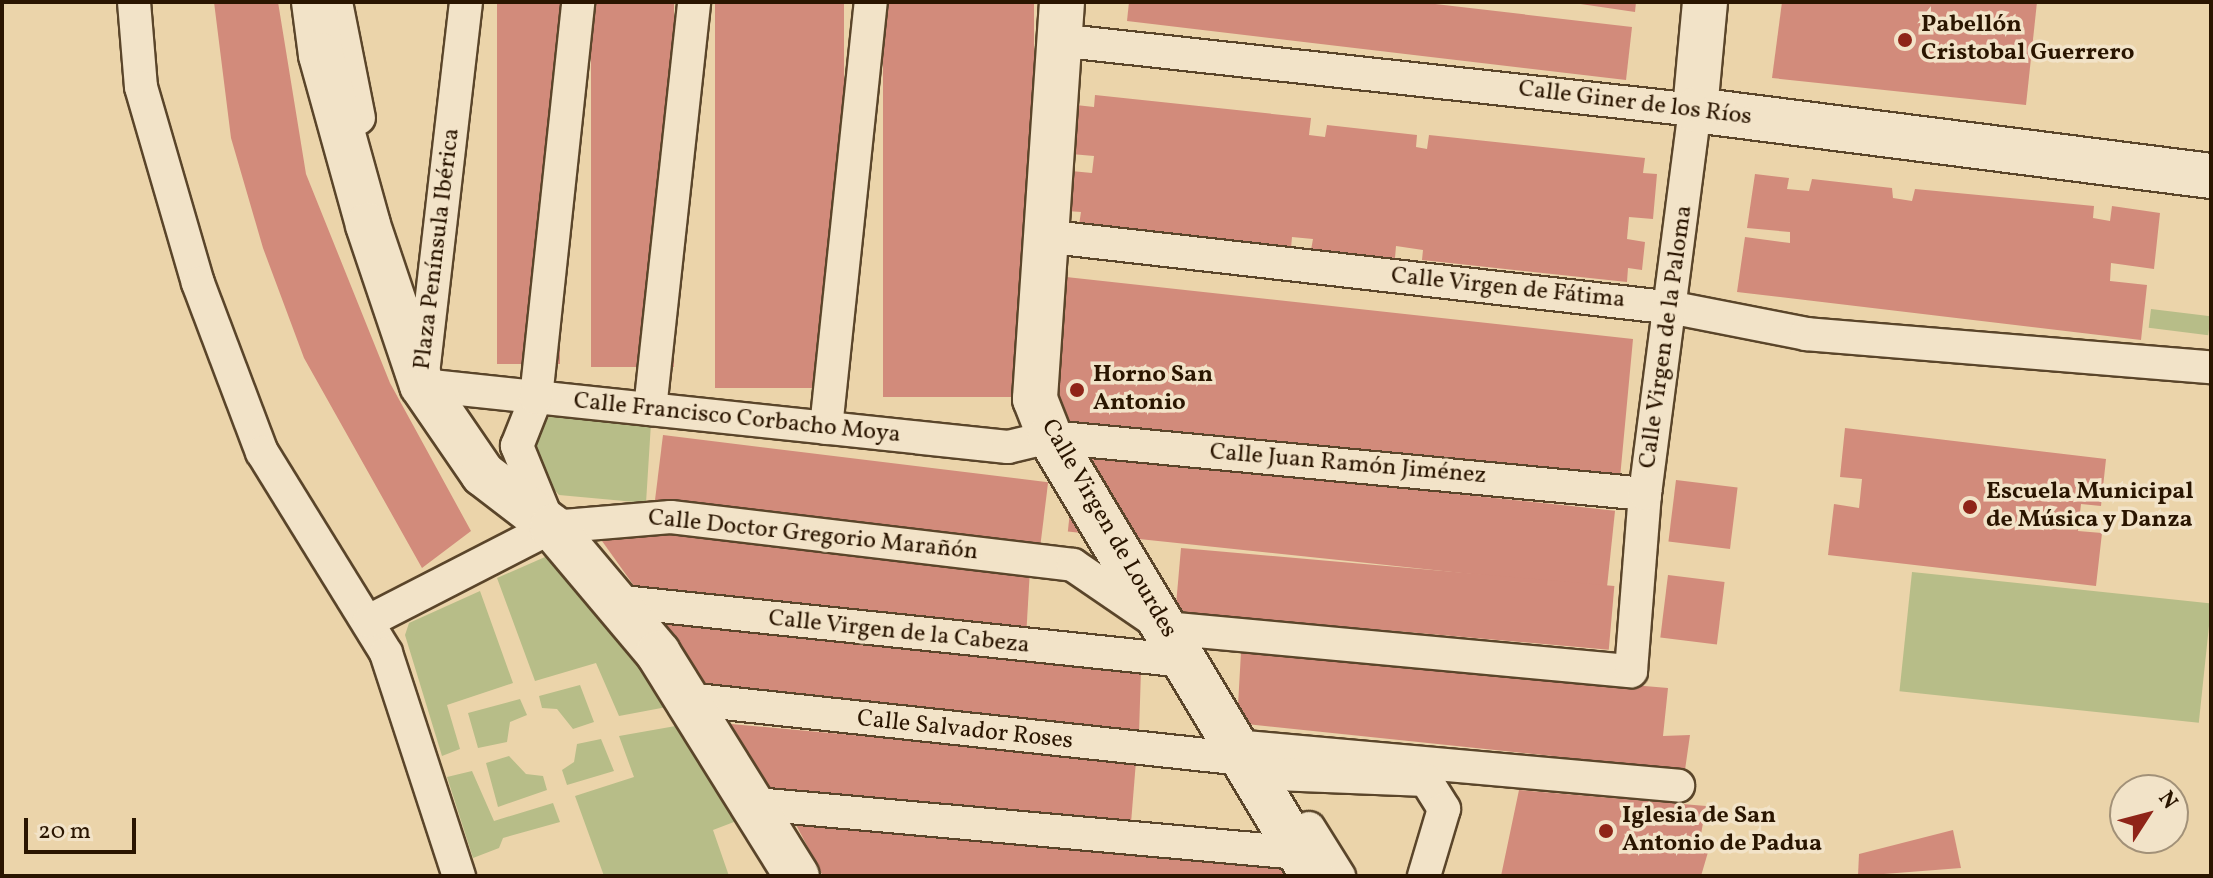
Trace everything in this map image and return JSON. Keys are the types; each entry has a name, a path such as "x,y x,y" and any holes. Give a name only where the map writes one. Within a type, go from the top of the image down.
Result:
{"street":[{"path":"134,2 141,87 198,283 262,452 386,653 459,876"},
{"name":"Plaza Península Ibérica","path":"314,2 321,55 368,225 422,385"},
{"name":"Plaza Península Ibérica","path":"336,2 384,219 415,302 447,2"},
{"name":"Plaza Península Ibérica","path":"422,385 466,2"},
{"path":"552,527 517,446 536,398 578,2"},
{"path":"650,409 694,2"},
{"path":"826,428 871,2"},
{"name":"Calle Virgen de la Paloma","path":"1631,671 1645,494 1664,406 1705,2"},
{"name":"Calle Giner de los Ríos","path":"1060,21 1695,110 2211,176"},
{"name":"Calle Virgen de Lourdes","path":"1060,21 1033,380 1050,437 1306,865"},
{"name":"Calle Virgen de Fátima","path":"1043,236 1674,308 1806,334 2211,367"},
{"path":"422,385 483,474 552,527 613,601 687,699 756,804 797,876"},
{"name":"Calle Francisco Corbacho Moya","path":"422,385 1008,447 1050,437"},
{"name":"Calle Juan Ramón Jiménez","path":"1050,437 1645,494"},
{"name":"Calle Doctor Gregorio Marañón","path":"369,621 552,527 671,517 1073,565 1175,645"},
{"path":"476,876 395,638 399,616 548,550 560,553 647,660 782,876"},
{"name":"Calle Virgen de la Cabeza","path":"613,601 1038,648 1175,645 1631,671"},
{"name":"Calle Salvador Roses","path":"687,699 1238,752 1678,786"},
{"path":"1339,876 1276,774 1426,780 1444,809 1424,876"},
{"path":"756,804 1131,838 1306,865"}],"green space":[{"path":"2151,309 2211,316 2208,335 2149,328"},
{"path":"557,412 651,423 646,503 559,495 537,471 531,449 534,427"},
{"path":"545,557 567,566 672,706 619,716 596,663 535,681 497,578"},
{"path":"1912,572 2211,603 2199,723 1899,691"},
{"path":"480,591 513,683 447,705 460,749 442,756 405,635 409,623"},
{"path":"580,685 594,722 573,729 557,709 542,708 539,696"},
{"path":"520,699 527,715 510,722 507,742 478,748 468,713"},
{"path":"687,724 747,817 713,830 729,876 604,876 575,796 634,777 619,736"},
{"path":"601,739 614,771 567,785 562,770 574,762 577,744"},
{"path":"509,756 526,774 543,776 547,790 498,807 486,763"},
{"path":"472,771 494,821 553,803 560,822 503,838 499,848 473,858 447,777"}],"building":[{"path":"214,2 278,2 306,174 390,383 471,531 422,568 304,358 263,248 231,138"},
{"path":"497,2 560,2 560,364 497,364"},
{"path":"591,2 674,2 674,367 591,367"},
{"path":"715,2 844,2 844,388 715,388"},
{"path":"883,2 1034,2 1034,397 883,397"},
{"path":"1129,2 1418,2 1632,27 1626,80 1127,21"},
{"path":"1567,2 1636,2 1635,12"},
{"name":"Pabellón Cristobal Guerrero","path":"1782,2 2037,2 2026,105 1772,78"},
{"path":"1095,95 1311,118 1309,135 1325,137 1327,125 1417,135 1416,147 1427,149 1429,135 1645,158 1643,173 1657,174 1653,219 1629,217 1627,239 1645,242 1642,270 1628,268 1627,282 1422,260 1423,250 1396,246 1395,258 1311,250 1313,239 1292,237 1291,248 1079,225 1081,212 1067,211 1071,171 1092,173 1094,156 1071,154 1076,105 1094,107"},
{"path":"1755,174 1789,178 1787,189 1809,191 1812,179 1892,188 1893,198 1912,201 1915,189 2094,206 2093,218 2110,221 2112,206 2160,213 2154,269 2111,263 2110,281 2147,285 2141,340 1737,292 1745,237 1790,243 1790,232 1747,228"},
{"path":"1057,276 1633,339 1620,478 1058,423 1047,364"},
{"name":"Escuela Municipal de Música y Danza","path":"1845,428 2106,459 2101,506 2081,504 2078,531 2102,533 2096,586 1828,555 1834,504 1859,508 1862,479 1840,477"},
{"path":"663,435 1048,482 1039,553 654,505"},
{"path":"1076,454 1615,511 1607,588 1068,532"},
{"path":"1676,480 1738,488 1730,549 1668,542"},
{"path":"657,532 1030,569 1026,638 642,597 602,541"},
{"path":"1181,548 1614,586 1609,650 1175,612"},
{"path":"1668,575 1725,582 1717,644 1660,638"},
{"path":"649,617 1141,669 1139,734 701,692"},
{"path":"1241,652 1668,688 1663,736 1690,735 1685,770 1237,723"},
{"path":"731,724 1136,761 1131,823 774,796"},
{"name":"Iglesia de San Antonio de Padua","path":"1519,790 1706,806 1700,840 1711,842 1701,876 1501,876"},
{"path":"794,821 1291,868 1296,876 823,876"},
{"path":"1953,830 1961,868 1858,876 1859,854"}],"place":[{"name":"Pabellón Cristobal Guerrero","path":"1905,40"},
{"name":"Horno San Antonio","path":"1077,390"},
{"name":"Escuela Municipal de Música y Danza","path":"1970,507"},
{"name":"Iglesia de San Antonio de Padua","path":"1606,831"}]}
